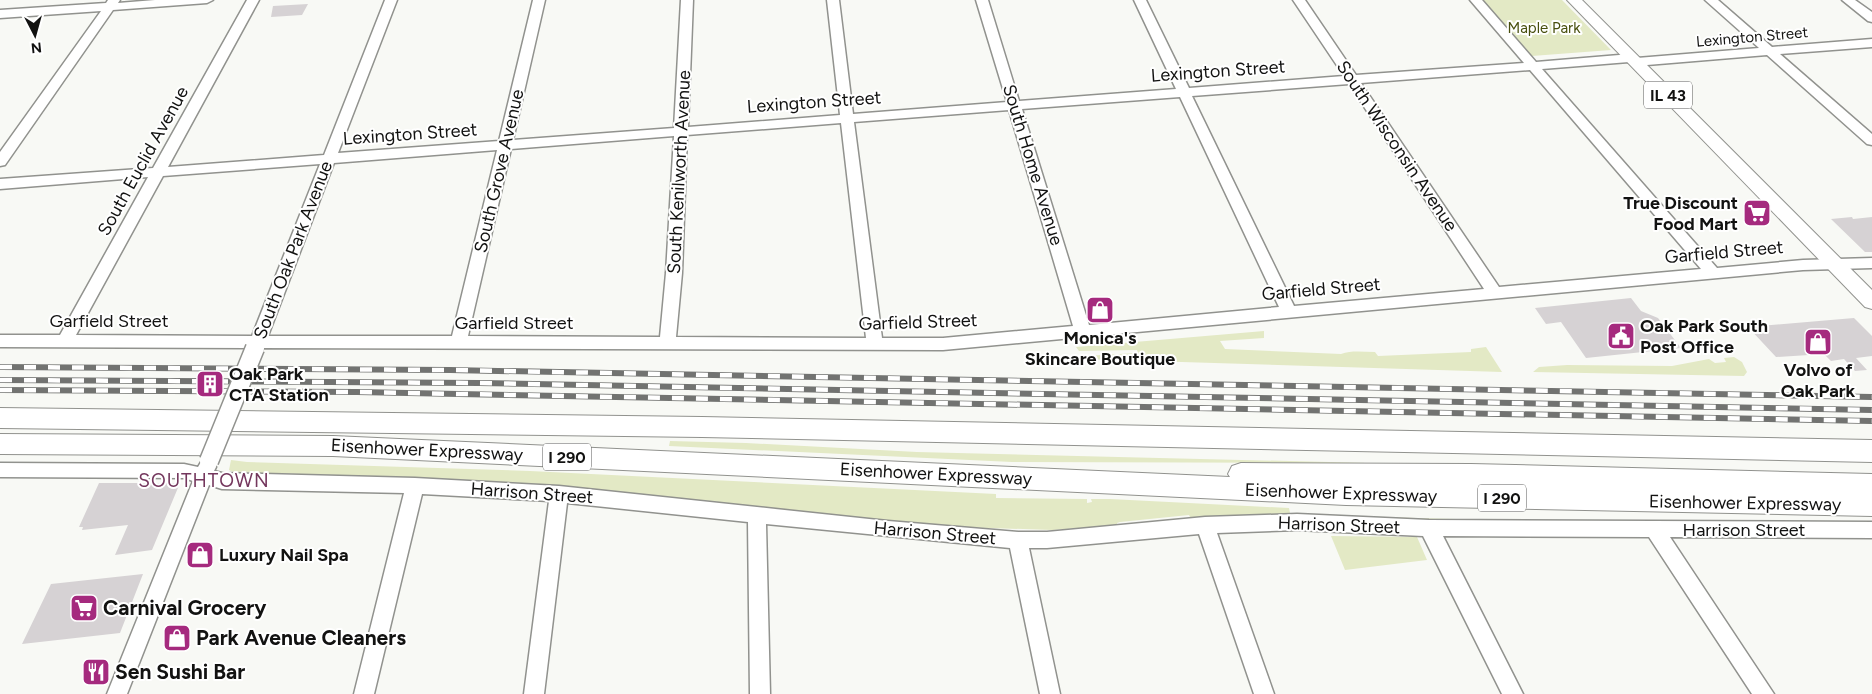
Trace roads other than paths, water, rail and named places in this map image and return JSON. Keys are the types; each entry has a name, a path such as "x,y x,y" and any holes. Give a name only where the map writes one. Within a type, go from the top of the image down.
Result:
{"highway":[{"name":"Eisenhower Expressway","path":"0,418 230,420 1872,451"},
{"path":"1319,440 1388,454 1483,462 1872,471"},
{"name":"Eisenhower Expressway","path":"0,444 333,446 1346,494 1872,505"},
{"path":"1133,484 1224,474 1244,474 1471,475 1872,485"}],"main road":[{"name":"IL 43","path":"1574,0 1872,302"}],"street":[{"path":"0,14 112,3 207,0"},
{"name":"South Euclid Avenue","path":"65,340 253,0"},
{"name":"South Oak Park Avenue","path":"117,694 391,0"},
{"name":"South Grove Avenue","path":"459,342 539,0"},
{"name":"South Kenilworth Avenue","path":"667,344 674,272 687,0"},
{"path":"833,0 874,345"},
{"name":"South Home Avenue","path":"982,0 1083,331"},
{"path":"1140,0 1289,312"},
{"name":"South Wisconsin Avenue","path":"1299,0 1495,293"},
{"path":"1476,0 1713,273"},
{"path":"1711,0 1872,140"},
{"path":"1848,0 1872,18"},
{"path":"0,162 112,3"},
{"name":"Lexington Street","path":"0,184 1533,65 1872,43"},
{"path":"1834,264 1872,263"},
{"name":"Garfield Street","path":"0,341 65,340 256,344 459,342 944,344 1713,273 1834,264"},
{"name":"Harrison Street","path":"0,470 184,471 206,469 222,481 415,486 559,494 1018,540 1047,540 1206,525 1297,522 1429,528 1872,530"},
{"path":"364,694 415,486"},
{"path":"534,694 559,494"},
{"path":"757,515 760,694"},
{"path":"1206,525 1264,694"},
{"path":"1429,528 1513,694"},
{"path":"1654,529 1764,694"},
{"path":"1018,540 1050,694"}],"railway":[{"path":"0,367 450,370 1872,397"},
{"path":"0,380 479,383 1872,410"},
{"path":"0,390 357,392 1872,421"}],"place":[{"name":"True Discount Food Mart","path":"1757,213"},
{"name":"Monica's Skincare Boutique","path":"1100,310"},
{"name":"Oak Park South Post Office","path":"1621,336"},
{"name":"Volvo of Oak Park","path":"1818,342"},
{"name":"Oak Park CTA Station","path":"210,384"},
{"name":"Luxury Nail Spa","path":"200,555"},
{"name":"Carnival Grocery","path":"84,608"},
{"name":"Park Avenue Cleaners","path":"177,638"},
{"name":"Sen Sushi Bar","path":"96,672"}],"district":[{"name":"SOUTHTOWN","path":"204,480"}],"park label":[{"name":"Maple Park","path":"1544,28"}]}
